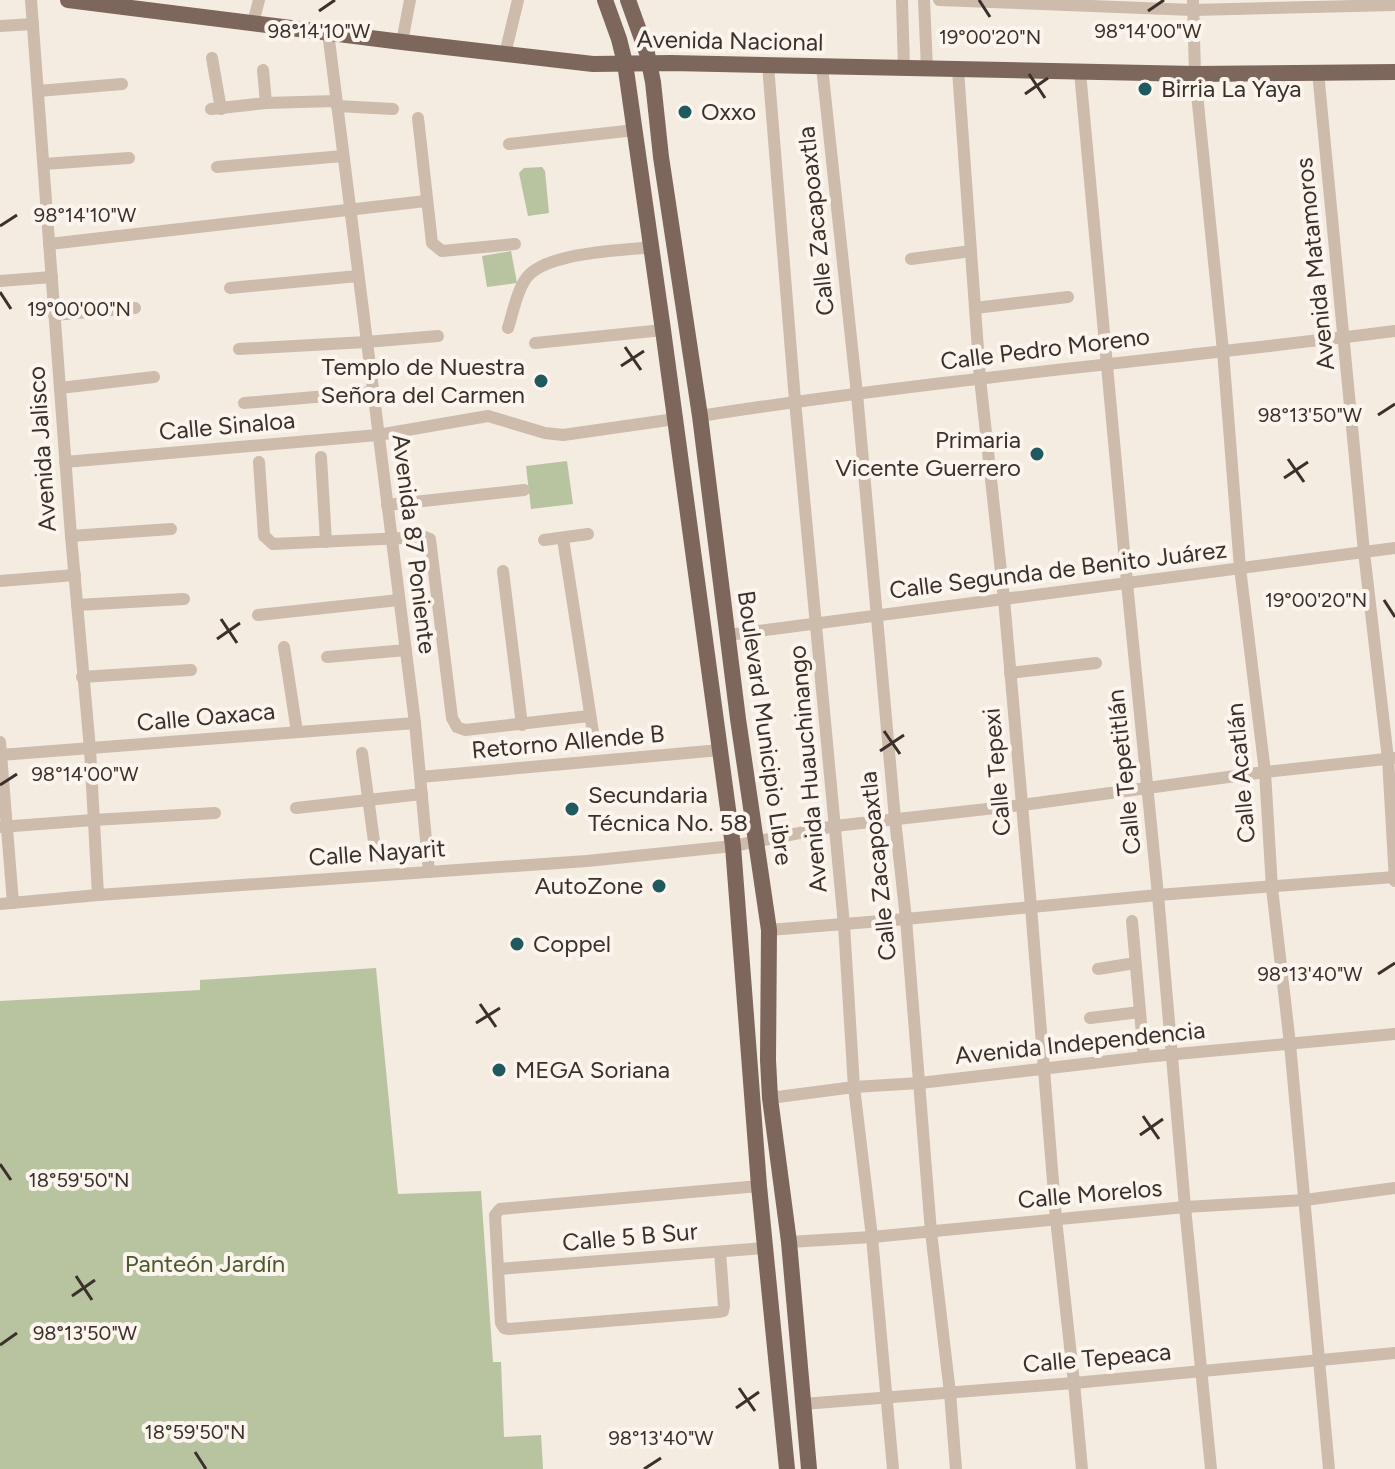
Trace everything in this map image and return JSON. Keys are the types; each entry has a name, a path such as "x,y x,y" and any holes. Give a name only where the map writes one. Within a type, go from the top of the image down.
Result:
{"main road":[{"name":"Avenida Nacional","path":"68,0 178,7 253,23 593,64 1195,74 1395,72"},
{"name":"Boulevard Municipio Libre","path":"605,0 625,63 733,846 759,1186 787,1469"},
{"name":"Boulevard Municipio Libre","path":"628,0 650,63 769,930 770,1098 789,1242 809,1469"}],"street":[{"name":"Avenida Jalisco","path":"31,0 90,749 98,895"},
{"path":"253,23 259,0"},
{"path":"402,42 410,0"},
{"path":"505,54 518,0"},
{"path":"902,0 904,68"},
{"path":"924,0 927,69"},
{"path":"939,0 1395,5"},
{"name":"Calle Acatlán","path":"1193,5 1195,74 1223,351 1240,568 1265,772 1272,888 1290,1044 1329,1469"},
{"path":"0,26 33,24"},
{"name":"Avenida 87 Poniente","path":"328,32 415,723 429,872"},
{"path":"212,58 216,109 266,103 336,103 393,109"},
{"name":"Avenida Huauchinango","path":"768,65 795,401 844,925 854,1087 872,1237 893,1469"},
{"name":"Calle Zacapoaxtla","path":"822,67 857,394 906,919 931,1232 956,1469"},
{"path":"263,70 266,103"},
{"name":"Calle Tepexi","path":"958,70 980,378 1004,599 1056,1219 1082,1469"},
{"name":"Calle Tepetitlán","path":"1080,72 1211,1469"},
{"name":"Avenida Matamoros","path":"1318,72 1364,552 1391,758 1395,878"},
{"path":"38,91 122,84"},
{"path":"418,118 432,243 442,251 515,244"},
{"path":"509,144 635,130"},
{"path":"217,167 343,156"},
{"path":"44,164 129,158"},
{"path":"49,244 426,201"},
{"path":"508,328 523,282 537,268 565,257 651,247"},
{"path":"911,259 971,251"},
{"path":"230,288 358,276"},
{"path":"0,281 52,277"},
{"path":"975,308 1068,297"},
{"path":"54,315 135,308"},
{"path":"535,343 663,330"},
{"name":"Calle Pedro Moreno","path":"700,416 980,378 1395,331"},
{"path":"239,349 438,336"},
{"path":"60,388 154,377"},
{"path":"244,403 373,392"},
{"name":"Calle Sinaloa","path":"65,462 378,435 488,416 545,433 563,435 675,419"},
{"path":"321,457 326,542"},
{"path":"259,462 264,536 273,544 430,539 452,718 457,727 465,730 589,716"},
{"path":"387,505 524,490"},
{"path":"71,536 171,529"},
{"path":"544,540 588,534"},
{"path":"563,539 595,745"},
{"name":"Calle Segunda de Benito Juárez","path":"728,635 1395,548"},
{"path":"503,571 522,725"},
{"path":"0,581 75,575"},
{"path":"77,605 184,599"},
{"path":"258,615 399,600"},
{"path":"284,647 297,732"},
{"path":"327,657 406,650"},
{"path":"1010,673 1096,663"},
{"path":"82,677 191,670"},
{"name":"Calle Oaxaca","path":"0,750 90,749 415,723"},
{"path":"0,750 6,903"},
{"name":"Retorno Allende B","path":"420,777 720,750"},
{"path":"362,753 376,856"},
{"name":"Calle Nayarit","path":"6,903 587,861 733,846 835,826 1391,758"},
{"path":"296,808 422,794"},
{"path":"4,827 215,813"},
{"path":"769,930 1158,895 1395,878"},
{"path":"1132,921 1144,1057"},
{"path":"1098,969 1135,963"},
{"path":"1090,1018 1140,1012"},
{"name":"Avenida Independencia","path":"770,1098 1144,1057 1395,1034"},
{"path":"720,1252 723,1311 504,1328 501,1323 495,1215 500,1209 759,1186"},
{"name":"Calle Morelos","path":"789,1242 931,1232 1185,1207 1305,1200 1395,1188"},
{"name":"Calle 5 B Sur","path":"499,1269 765,1248"},
{"name":"Calle Tepeaca","path":"803,1404 1395,1353"}],"green space":[{"path":"542,167 549,213 528,216 519,173 524,168"},
{"path":"511,251 517,283 487,287 482,256"},
{"path":"567,461 573,504 531,509 526,466"},
{"name":"Panteón Jardín","path":"376,968 398,1194 481,1191 493,1362 501,1362 504,1437 541,1435 543,1469 0,1469 0,1001 200,990 200,980"}],"place":[{"name":"Birria La Yaya","path":"1145,89"},
{"name":"Oxxo","path":"685,112"},
{"name":"Templo de Nuestra Señora del Carmen","path":"541,381"},
{"name":"Primaria Vicente Guerrero","path":"1037,454"},
{"name":"Secundaria Técnica No. 58","path":"572,809"},
{"name":"AutoZone","path":"659,886"},
{"name":"Coppel","path":"517,944"},
{"name":"MEGA Soriana","path":"499,1070"}]}
